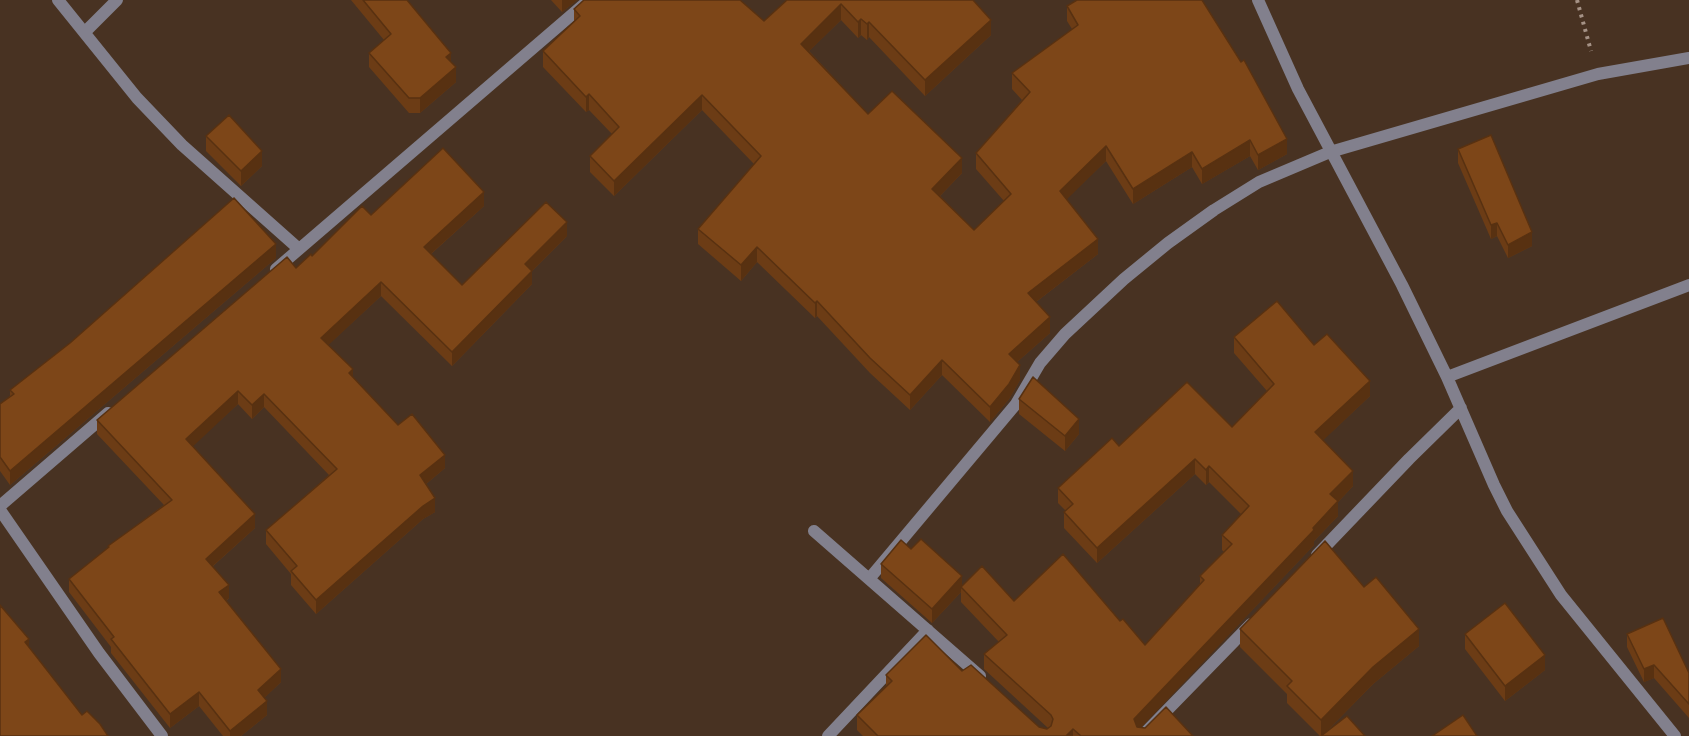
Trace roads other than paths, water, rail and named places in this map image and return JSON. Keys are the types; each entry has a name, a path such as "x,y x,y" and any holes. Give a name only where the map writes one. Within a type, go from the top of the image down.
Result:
{"street":[{"path":"58,0 137,98 182,145 299,249"},
{"path":"85,32 117,0"},
{"path":"262,280 589,0"},
{"path":"1258,0 1330,152 1402,285 1447,377 1507,511 1562,595 1676,736"},
{"path":"869,579 1016,404 1040,363 1065,334 1168,243 1214,210 1259,182 1330,152 1598,74 1689,58"},
{"path":"1447,377 1689,285"},
{"path":"118,405 0,508 99,653 162,736"},
{"path":"1312,560 1461,408"},
{"path":"814,531 993,688"},
{"path":"1142,736 1255,618"},
{"path":"828,736 928,630"}]}
